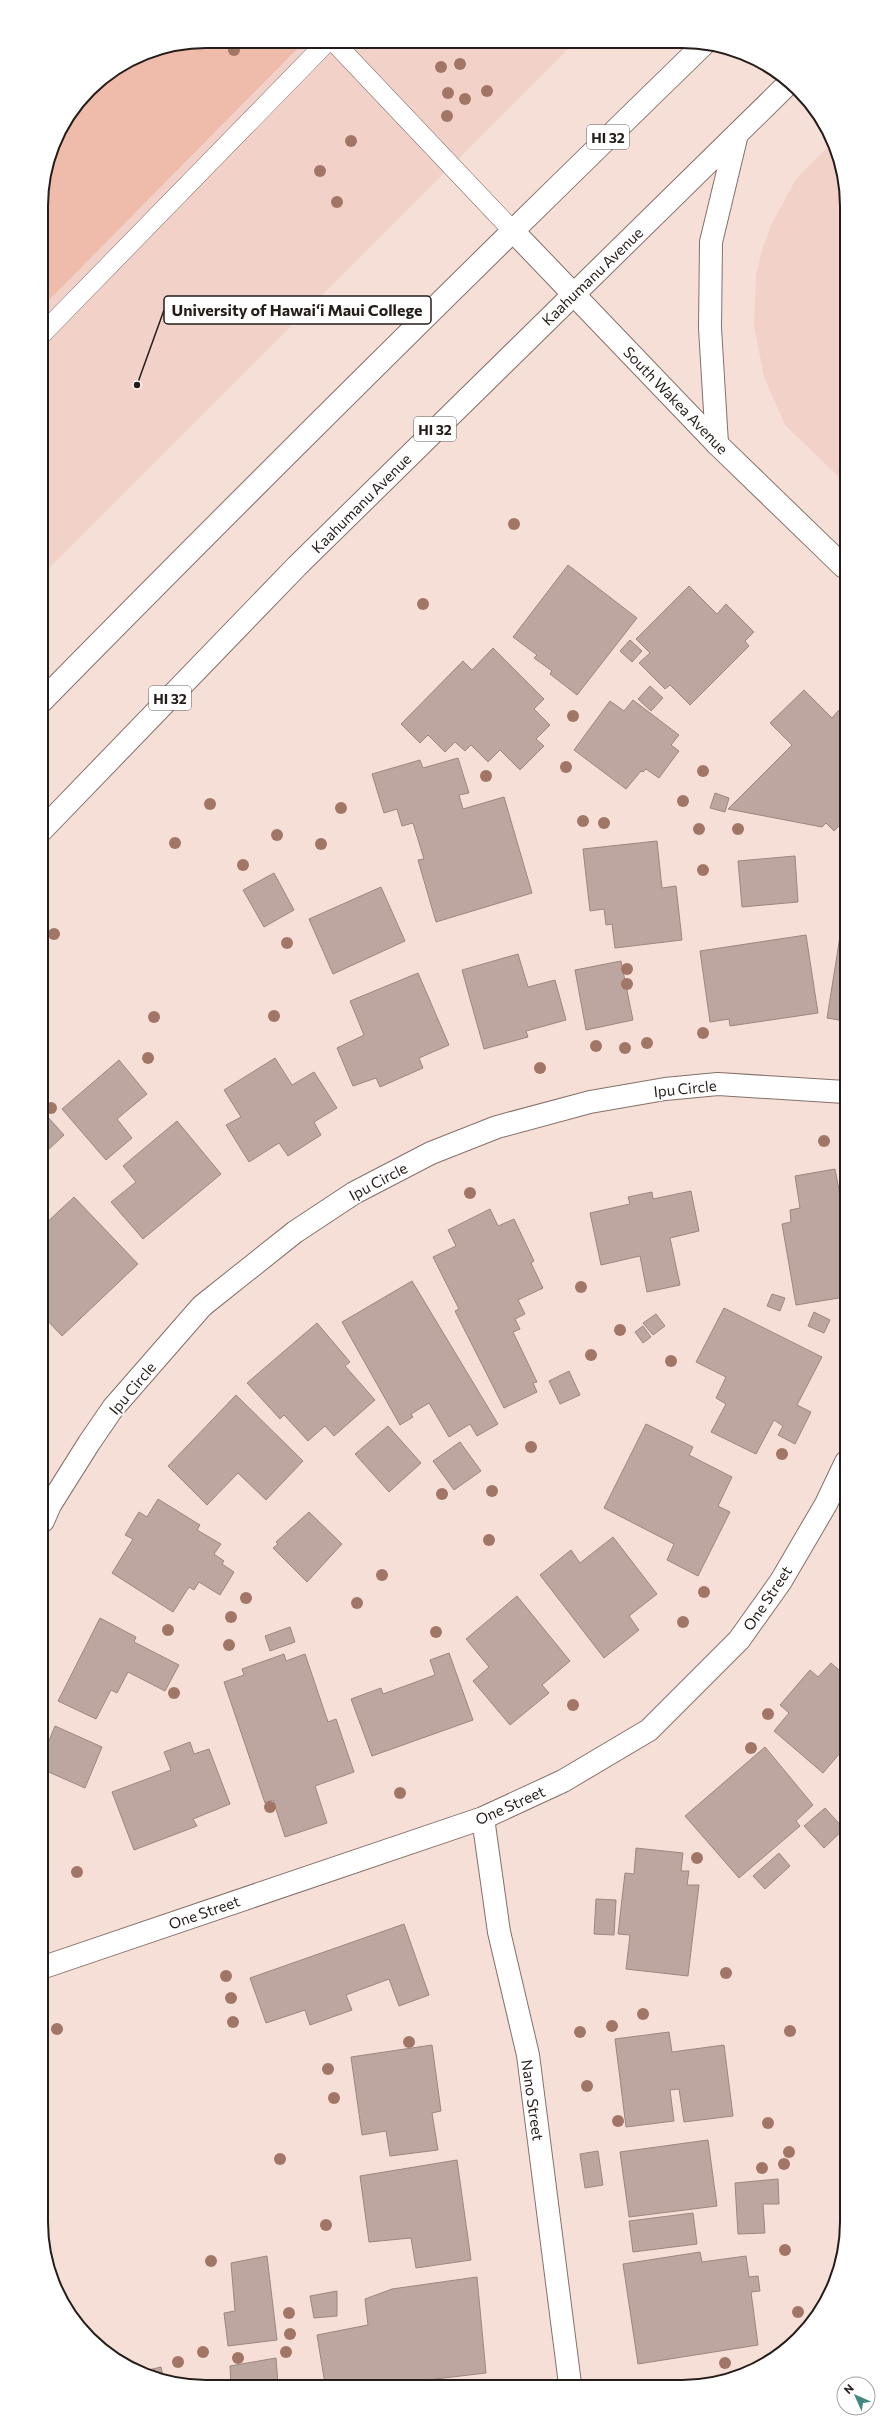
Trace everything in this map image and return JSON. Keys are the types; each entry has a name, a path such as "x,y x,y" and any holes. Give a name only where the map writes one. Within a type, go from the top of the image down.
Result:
{"street":[{"name":"HI 32","path":"48,695 234,506 512,230 699,49"},
{"name":"Kaahumanu Avenue","path":"48,824 297,566 506,359 575,295 785,87"},
{"path":"717,444 710,328 711,242 736,134"},
{"name":"South Wakea Avenue","path":"512,230 717,444 840,563"},
{"name":"Ipu Circle","path":"48,1513 89,1443 113,1408 202,1306 295,1232 354,1193 431,1153 497,1127 590,1102 665,1089 718,1084 840,1092"},
{"name":"One Street","path":"48,1966 483,1818 563,1781 649,1730 739,1640 781,1581 826,1504 840,1475"},
{"name":"Nano Street","path":"483,1818 500,1932 528,2056 569,2380"}],"lane":[{"path":"48,328 321,48"},
{"path":"340,48 512,230"}],"shaded area":[{"path":"196,48 569,48 48,569 48,196 53,165 64,136 75,118 94,94 118,75 136,64 165,53"},
{"path":"196,48 298,48 48,301 48,196 53,165 69,127 94,94 127,69 165,53"},
{"path":"828,147 835,165 840,196 840,478 785,425 764,377 754,326 756,275 762,250 771,225 796,179"}],"building":[{"path":"568,565 637,618 577,695 550,674 552,671 534,658 537,655 513,637"},
{"path":"689,586 717,614 726,604 754,632 745,641 749,646 690,705 670,685 665,689 639,663 650,653 636,639"},
{"path":"630,640 642,651 632,662 620,651"},
{"path":"493,648 544,699 534,709 550,725 536,739 544,746 520,770 500,750 488,762 471,745 465,751 455,742 445,752 428,735 420,743 401,724 463,661 472,670"},
{"path":"650,686 663,698 651,711 638,699"},
{"path":"804,690 832,718 839,710 840,711 840,825 834,831 826,823 822,827 728,809 792,745 770,723"},
{"path":"633,700 679,735 671,745 679,751 659,778 646,769 643,772 641,771 626,789 574,750 610,701 624,711"},
{"path":"458,758 469,793 459,795 463,809 504,797 532,893 436,922 418,860 424,859 413,823 402,826 397,809 384,813 372,774 420,760 423,768"},
{"path":"715,793 729,798 725,812 710,808"},
{"path":"657,841 662,888 676,886 682,940 615,948 612,924 606,925 604,909 590,911 583,849"},
{"path":"795,856 798,902 742,907 738,861"},
{"path":"274,873 294,910 264,927 243,890"},
{"path":"381,887 405,941 333,974 309,919"},
{"path":"806,935 818,1013 730,1026 729,1019 710,1022 700,951"},
{"path":"840,936 840,1020 827,1018"},
{"path":"518,954 528,987 555,980 566,1020 526,1031 528,1037 484,1049 462,970"},
{"path":"621,961 633,1020 586,1030 575,970"},
{"path":"418,973 449,1045 419,1058 423,1068 380,1087 376,1078 353,1086 337,1048 364,1035 350,1001"},
{"path":"275,1058 292,1085 314,1072 337,1108 314,1122 321,1135 288,1156 279,1143 249,1162 226,1125 241,1117 224,1090"},
{"path":"119,1060 147,1094 117,1119 132,1138 106,1160 62,1109"},
{"path":"48,1117 64,1135 48,1150"},
{"path":"177,1121 221,1174 143,1239 111,1202 136,1182 123,1166"},
{"path":"835,1169 840,1195 840,1298 796,1305 782,1224 791,1222 790,1210 800,1208 795,1176"},
{"path":"691,1191 699,1231 670,1238 680,1285 647,1292 640,1256 601,1265 590,1213 630,1204 628,1197 652,1192 653,1199"},
{"path":"74,1197 138,1264 62,1336 48,1321 48,1221"},
{"path":"490,1209 498,1226 514,1219 534,1261 531,1263 543,1288 518,1300 525,1314 515,1319 520,1329 513,1332 537,1382 533,1383 537,1392 504,1408 455,1311 459,1309 433,1257 456,1246 448,1230"},
{"path":"412,1281 498,1424 477,1436 470,1424 449,1437 429,1403 411,1414 413,1417 400,1425 342,1322"},
{"path":"772,1294 785,1298 780,1311 767,1306"},
{"path":"724,1308 822,1357 797,1405 811,1412 795,1444 778,1435 783,1426 774,1420 756,1454 711,1432 726,1404 716,1398 726,1377 696,1362"},
{"path":"814,1312 830,1320 824,1333 808,1326"},
{"path":"656,1314 665,1326 653,1335 643,1323"},
{"path":"317,1323 350,1362 345,1366 375,1400 334,1436 325,1426 308,1441 284,1415 280,1419 247,1383"},
{"path":"643,1326 651,1337 643,1343 635,1332"},
{"path":"569,1371 580,1395 560,1404 549,1381"},
{"path":"236,1395 303,1461 266,1500 238,1473 207,1505 168,1466"},
{"path":"646,1424 693,1447 689,1455 732,1477 718,1506 730,1512 698,1576 667,1560 674,1544 604,1508"},
{"path":"388,1426 421,1463 389,1492 355,1454"},
{"path":"460,1442 481,1471 454,1490 433,1461"},
{"path":"158,1499 200,1525 197,1530 221,1544 214,1554 224,1561 222,1564 234,1572 220,1595 199,1582 194,1590 189,1587 173,1612 112,1573 133,1539 125,1535 139,1512 147,1517"},
{"path":"309,1512 342,1544 307,1582 273,1548 278,1544 276,1542"},
{"path":"613,1537 657,1594 629,1616 639,1630 604,1658 540,1575 571,1550 580,1563"},
{"path":"517,1596 570,1661 542,1685 549,1693 510,1725 473,1681 489,1667 466,1639"},
{"path":"100,1618 136,1637 134,1642 179,1665 165,1691 128,1672 117,1693 111,1690 96,1719 58,1701"},
{"path":"290,1627 295,1642 270,1651 265,1636"},
{"path":"449,1653 473,1720 372,1756 351,1699 381,1688 383,1694 435,1675 430,1660"},
{"path":"284,1654 286,1661 305,1654 328,1722 336,1719 354,1772 315,1786 327,1823 285,1837 273,1800 265,1803 224,1682 244,1675 242,1669"},
{"path":"831,1663 840,1671 840,1753 823,1773 774,1731 789,1713 780,1705 810,1670 818,1677"},
{"path":"55,1726 102,1747 85,1788 48,1772 48,1743"},
{"path":"190,1742 194,1754 209,1749 230,1804 193,1819 197,1826 134,1850 112,1792 171,1770 164,1752"},
{"path":"765,1747 813,1805 796,1821 800,1826 739,1878 685,1816"},
{"path":"825,1808 840,1825 840,1833 824,1848 804,1826"},
{"path":"636,1848 683,1853 681,1871 689,1871 687,1885 699,1885 688,1976 626,1969 630,1935 618,1934 625,1873 634,1874"},
{"path":"779,1853 790,1866 765,1889 753,1876"},
{"path":"596,1899 616,1900 614,1935 594,1934"},
{"path":"404,1924 429,1995 399,2006 389,1979 346,1995 352,2010 310,2025 305,2010 266,2023 250,1978"},
{"path":"669,2032 672,2052 724,2045 733,2116 684,2122 679,2089 670,2090 674,2121 626,2127 615,2039"},
{"path":"432,2045 441,2111 432,2113 438,2150 390,2156 386,2131 362,2135 351,2057"},
{"path":"708,2140 717,2206 629,2217 620,2152"},
{"path":"598,2151 603,2185 585,2188 580,2154"},
{"path":"457,2160 471,2260 416,2268 411,2238 369,2242 360,2176"},
{"path":"778,2179 779,2204 763,2204 765,2233 738,2234 735,2183"},
{"path":"693,2213 697,2244 633,2252 629,2221"},
{"path":"700,2252 702,2262 746,2256 749,2277 758,2276 760,2291 751,2292 758,2345 638,2364 623,2264"},
{"path":"267,2256 277,2340 228,2346 224,2313 235,2311 231,2263"},
{"path":"477,2277 486,2373 427,2380 324,2380 317,2335 368,2325 365,2299 392,2289"},
{"path":"337,2291 337,2316 314,2318 310,2296"},
{"path":"276,2358 278,2380 231,2380 230,2366"},
{"path":"161,2367 163,2374 155,2372 150,2370"}],"place":[{"name":"University of Hawai‘i Maui College","path":"137,385"}]}
